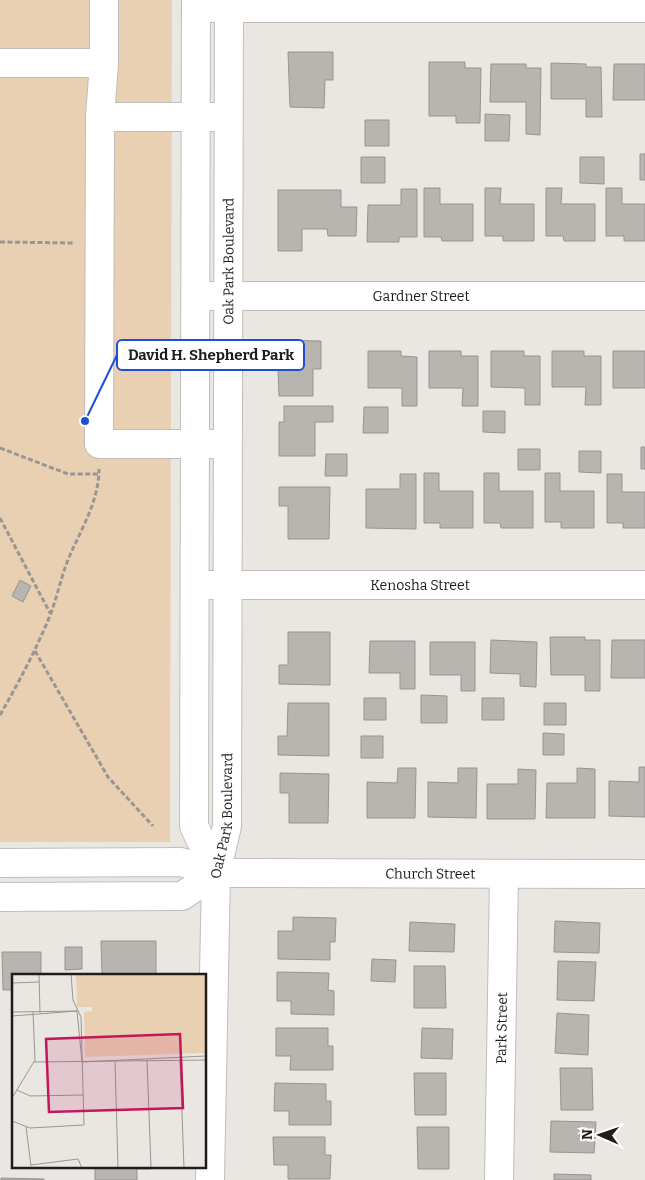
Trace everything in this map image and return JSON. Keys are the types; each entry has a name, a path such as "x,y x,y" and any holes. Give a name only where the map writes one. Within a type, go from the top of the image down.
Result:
{"street":[{"path":"104,0 104,63 100,117 99,444 228,444"},
{"path":"196,4 645,8"},
{"name":"Oak Park Boulevard","path":"196,4 194,826 216,873"},
{"name":"Oak Park Boulevard","path":"216,873 227,826 229,4"},
{"path":"0,63 104,63"},
{"path":"100,117 230,117"},
{"name":"Gardner Street","path":"195,296 645,296"},
{"name":"Kenosha Street","path":"195,585 645,586"},
{"path":"58,862 58,896"},
{"name":"Church Street","path":"0,863 181,862 216,873 645,874"},
{"path":"0,897 182,896 216,873"},
{"path":"210,1180 216,873"},
{"name":"Park Street","path":"499,1180 504,874"}],"path":[{"path":"0,242 99,243"},
{"path":"0,715 35,650 70,556 83,531 99,474 99,444"},
{"path":"0,448 68,474 99,474"},
{"path":"0,518 50,614"},
{"path":"35,650 108,777 153,826"}],"shaded area":[{"path":"0,0 172,0 170,842 0,842"}],"building":[{"path":"288,52 333,52 333,80 325,80 324,108 290,107"},
{"path":"429,62 465,62 465,68 481,68 480,123 456,123 456,116 429,116"},
{"path":"551,63 586,64 586,67 601,67 602,117 586,117 586,99 551,99"},
{"path":"491,64 526,64 526,68 541,68 540,135 526,134 526,102 490,102"},
{"path":"614,64 645,64 645,100 613,100"},
{"path":"485,114 510,115 509,141 485,141"},
{"path":"365,120 389,120 389,146 365,146"},
{"path":"640,154 645,154 645,180 640,180"},
{"path":"361,157 385,157 385,183 361,183"},
{"path":"580,157 604,157 604,184 580,183"},
{"path":"424,188 440,188 440,204 473,204 473,241 442,241 441,237 424,237"},
{"path":"485,188 501,188 500,204 534,204 534,241 503,241 503,236 485,236"},
{"path":"546,188 562,188 561,204 595,204 595,241 564,241 563,236 546,236"},
{"path":"606,188 622,188 622,204 645,204 645,241 624,241 624,236 606,236"},
{"path":"401,189 417,189 417,237 399,237 399,242 367,242 368,205 401,205"},
{"path":"278,190 341,190 341,207 357,207 356,236 328,236 327,229 302,229 302,251 278,251"},
{"path":"277,340 321,341 321,369 313,369 313,396 279,396"},
{"path":"368,351 401,351 401,356 417,357 417,406 402,406 402,388 368,388"},
{"path":"429,351 461,351 461,356 478,356 478,406 462,406 463,388 429,388"},
{"path":"491,351 524,351 524,356 540,356 540,405 525,405 525,388 491,387"},
{"path":"552,351 584,351 584,356 601,356 601,405 585,405 586,387 552,387"},
{"path":"613,351 645,351 645,388 613,388"},
{"path":"284,406 333,406 333,422 315,422 315,456 279,456 279,422 284,422"},
{"path":"364,407 388,407 388,433 363,433"},
{"path":"483,411 505,411 505,433 483,432"},
{"path":"641,447 645,447 645,469 641,469"},
{"path":"518,449 540,449 540,470 518,470"},
{"path":"579,451 601,451 601,473 579,472"},
{"path":"326,454 347,454 347,476 325,476"},
{"path":"424,473 439,473 439,491 473,491 473,528 440,528 440,523 424,523"},
{"path":"484,473 499,473 499,491 533,491 533,528 501,528 500,523 484,523"},
{"path":"545,473 560,473 560,491 594,491 594,528 561,528 561,522 545,522"},
{"path":"400,474 416,474 416,529 366,528 366,489 400,489"},
{"path":"607,474 622,474 622,492 645,492 645,528 623,528 623,523 607,523"},
{"path":"279,487 330,487 329,539 288,539 288,506 279,506"},
{"path":"20,580 31,586 23,602 12,596"},
{"path":"288,632 330,632 330,685 279,684 279,665 288,665"},
{"path":"550,637 585,637 585,640 600,640 600,691 585,691 585,675 551,675"},
{"path":"491,640 537,642 536,687 520,686 520,674 490,673"},
{"path":"612,640 645,640 645,678 611,678"},
{"path":"370,641 415,641 415,689 400,689 400,673 369,673"},
{"path":"430,642 475,642 475,691 461,691 461,675 430,675"},
{"path":"421,695 447,696 447,723 421,723"},
{"path":"364,698 386,698 386,720 364,720"},
{"path":"482,698 504,698 504,720 482,720"},
{"path":"288,703 329,703 329,756 278,755 278,736 287,736"},
{"path":"544,703 566,703 566,725 544,725"},
{"path":"543,733 564,734 564,755 543,755"},
{"path":"361,736 383,736 383,758 361,758"},
{"path":"639,767 645,767 645,817 609,816 609,781 639,782"},
{"path":"398,768 416,768 415,818 367,818 367,782 397,783"},
{"path":"458,768 477,768 476,818 428,817 428,782 458,783"},
{"path":"577,768 595,769 595,818 546,818 547,783 577,783"},
{"path":"518,769 536,770 535,819 487,819 487,784 518,784"},
{"path":"280,773 329,774 328,823 289,823 289,793 280,793"},
{"path":"293,917 336,918 335,942 330,942 330,960 278,959 278,931 293,931"},
{"path":"555,921 600,923 599,953 554,952"},
{"path":"410,922 455,924 454,952 409,951"},
{"path":"101,941 156,941 156,974 102,974"},
{"path":"65,947 82,947 82,969 65,970"},
{"path":"2,952 41,952 41,974 12,974 12,990 3,990"},
{"path":"372,959 396,960 395,982 371,981"},
{"path":"558,961 596,962 594,1001 557,1000"},
{"path":"414,966 445,966 446,1008 414,1008"},
{"path":"277,972 329,973 328,990 334,991 334,1015 291,1014 291,1001 277,1001"},
{"path":"557,1013 589,1015 588,1055 555,1053"},
{"path":"276,1028 328,1028 328,1046 333,1046 333,1070 290,1070 291,1056 276,1056"},
{"path":"422,1028 453,1029 452,1059 421,1058"},
{"path":"560,1068 592,1068 593,1110 561,1110"},
{"path":"414,1073 446,1073 446,1115 415,1115"},
{"path":"275,1083 326,1084 326,1101 331,1101 331,1125 289,1125 289,1111 274,1111"},
{"path":"551,1121 596,1122 594,1153 550,1152"},
{"path":"417,1127 449,1127 449,1169 418,1169"},
{"path":"273,1137 325,1137 325,1155 331,1155 330,1179 288,1179 288,1165 274,1165"},
{"path":"95,1168 151,1168 137,1169 137,1180 95,1180"},
{"path":"554,1174 591,1175 591,1180 554,1180"},
{"path":"1,1178 44,1179 44,1180 1,1180"}],"place":[{"name":"David H. Shepherd Park","path":"85,421"}]}
